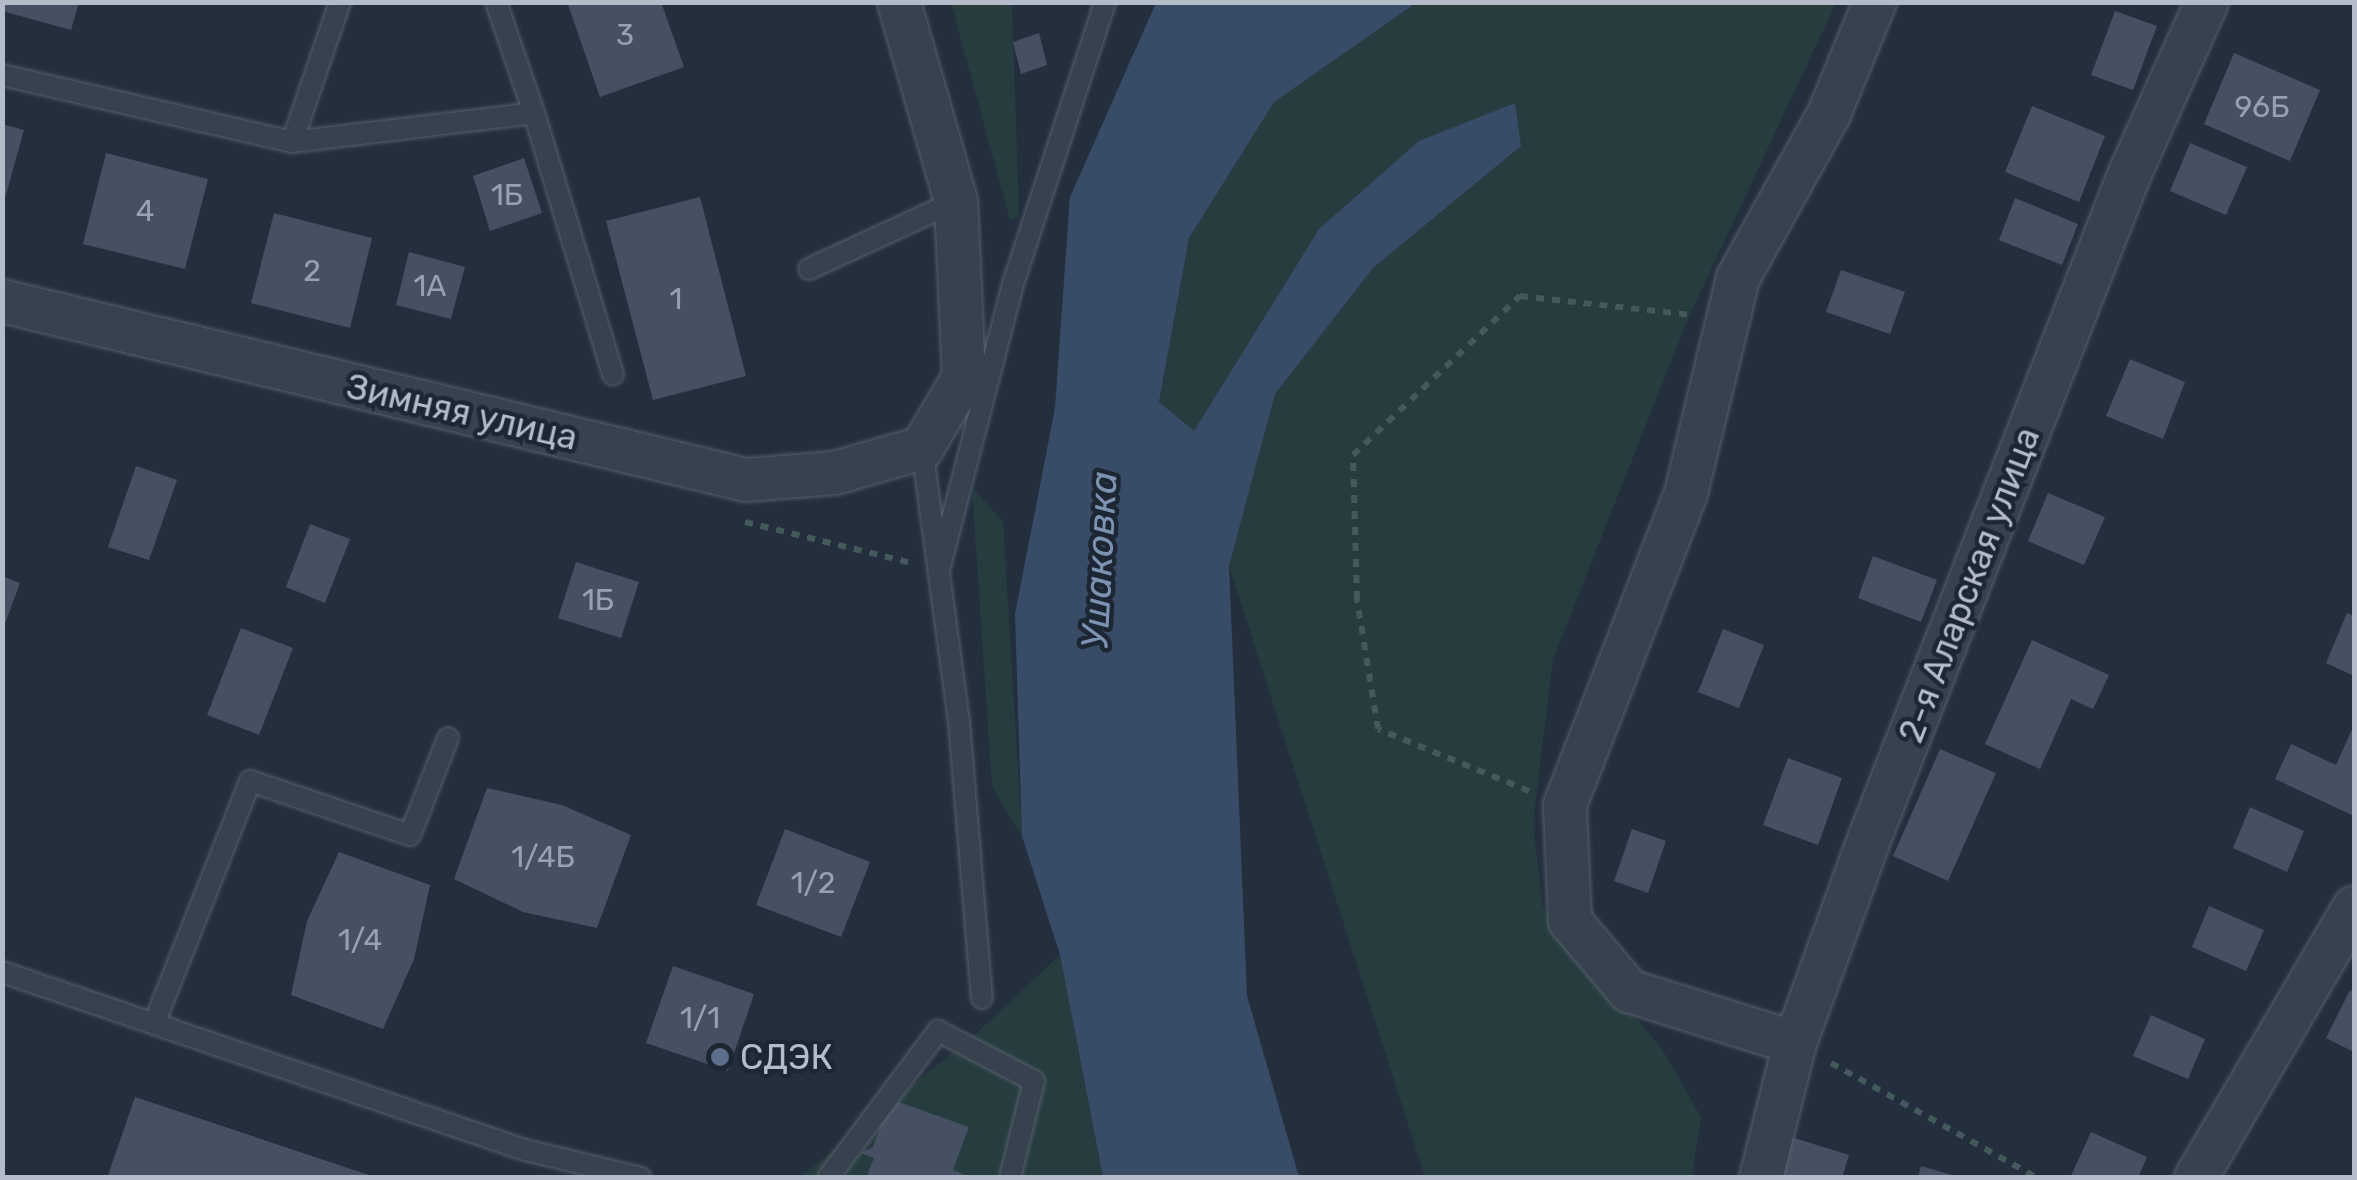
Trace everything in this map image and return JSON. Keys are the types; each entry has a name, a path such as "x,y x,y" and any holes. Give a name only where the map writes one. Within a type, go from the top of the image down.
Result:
{"street":[{"path":"899,2 956,202 964,378 922,448"},
{"path":"1795,1043 1629,991 1570,921 1564,806 1686,493 1738,278 1829,114 1875,2"},
{"name":"2-я Аларская улица","path":"1761,1178 1795,1043 2130,174 2207,2"},
{"name":"Зимняя улица","path":"2,302 746,480 835,473 922,448"},
{"path":"2196,1178 2354,908"}],"lane":[{"path":"292,142 340,2"},
{"path":"496,2 613,374"},
{"path":"939,570 1014,281 1104,2"},
{"path":"2,74 292,142 534,113"},
{"path":"810,269 956,202"},
{"path":"922,448 939,570 982,998"},
{"path":"154,1024 250,781 410,834 448,738"},
{"path":"2,972 525,1150 640,1178"},
{"path":"828,1178 938,1030 1034,1082 1010,1178"}],"path":[{"path":"1564,806 1378,729 1357,599 1353,455 1520,296 1727,319"},
{"path":"1795,1043 2038,1178"}],"green space":[{"path":"951,3 1012,3 1019,217 1010,220"},
{"path":"1416,3 1836,3 1688,319 1553,659 1533,824 1543,908 1662,1049 1701,1117 1692,1177 1425,1177 1229,566 1275,394 1373,268 1521,146 1319,229 1194,432 1159,403 1189,238 1273,102"},
{"path":"972,488 1003,521 1022,836 992,787"},
{"path":"1060,955 1103,1177 799,1178 980,1030"}],"water":[{"name":"Ушаковка","path":"1156,3 1416,3 1274,102 1189,238 1159,402 1194,431 1319,229 1419,141 1515,103 1521,146 1373,268 1275,394 1229,566 1247,996 1299,1177 1103,1177 1060,955 1022,836 1015,614 1055,408 1070,197"}],"building":[{"path":"2,2 79,2 71,30 2,11"},
{"path":"567,2 661,2 684,67 600,97"},
{"path":"2115,11 2157,26 2133,90 2091,75"},
{"path":"1039,33 1047,65 1021,74 1013,42"},
{"path":"2234,53 2320,90 2290,161 2204,124"},
{"path":"2032,106 2105,136 2079,202 2005,172"},
{"path":"2,124 24,130 4,202 2,202"},
{"path":"2190,143 2247,167 2226,215 2170,191"},
{"path":"106,153 208,179 185,269 83,244"},
{"path":"524,158 542,213 490,231 473,176"},
{"path":"700,197 746,376 653,400 606,221"},
{"path":"2015,198 2078,224 2062,265 1999,240"},
{"path":"274,213 372,238 350,328 251,303"},
{"path":"409,252 465,267 451,319 396,305"},
{"path":"1841,270 1905,292 1890,334 1826,312"},
{"path":"2130,359 2185,382 2163,439 2106,416"},
{"path":"136,466 177,480 149,560 108,547"},
{"path":"2048,493 2105,517 2084,565 2028,541"},
{"path":"310,524 350,539 325,603 286,587"},
{"path":"1873,556 1937,580 1921,622 1858,598"},
{"path":"576,562 639,582 621,638 558,618"},
{"path":"2,576 20,583 3,629 2,629"},
{"path":"2347,613 2354,616 2354,676 2326,663"},
{"path":"241,628 293,648 259,735 207,715"},
{"path":"1723,629 1764,645 1739,708 1698,692"},
{"path":"2032,640 2109,675 2093,709 2071,699 2040,769 1985,744"},
{"path":"2354,725 2354,816 2275,779 2291,744 2336,765"},
{"path":"1940,749 1996,773 1948,881 1893,856"},
{"path":"1788,758 1842,778 1818,845 1763,825"},
{"path":"487,788 562,805 631,835 597,928 523,912 454,879"},
{"path":"2250,807 2304,831 2287,872 2233,848"},
{"path":"785,829 870,862 841,937 756,905"},
{"path":"1632,829 1666,841 1648,893 1614,881"},
{"path":"339,852 430,885 414,959 383,1029 291,995 307,921"},
{"path":"2209,906 2264,930 2246,971 2192,947"},
{"path":"673,966 754,994 728,1071 646,1043"},
{"path":"2350,990 2354,993 2354,1052 2326,1038"},
{"path":"2151,1015 2205,1039 2188,1079 2133,1056"},
{"path":"135,1097 375,1177 375,1178 107,1178"},
{"path":"890,1099 969,1127 953,1170 972,1178 866,1178 874,1158 861,1153 873,1147"},
{"path":"2091,1132 2147,1157 2138,1178 2070,1178"},
{"path":"1791,1137 1849,1155 1842,1178 1778,1178"},
{"path":"1921,1166 1956,1176 1956,1178 1918,1178"}],"place":[{"name":"СДЭК","path":"720,1057"}]}
